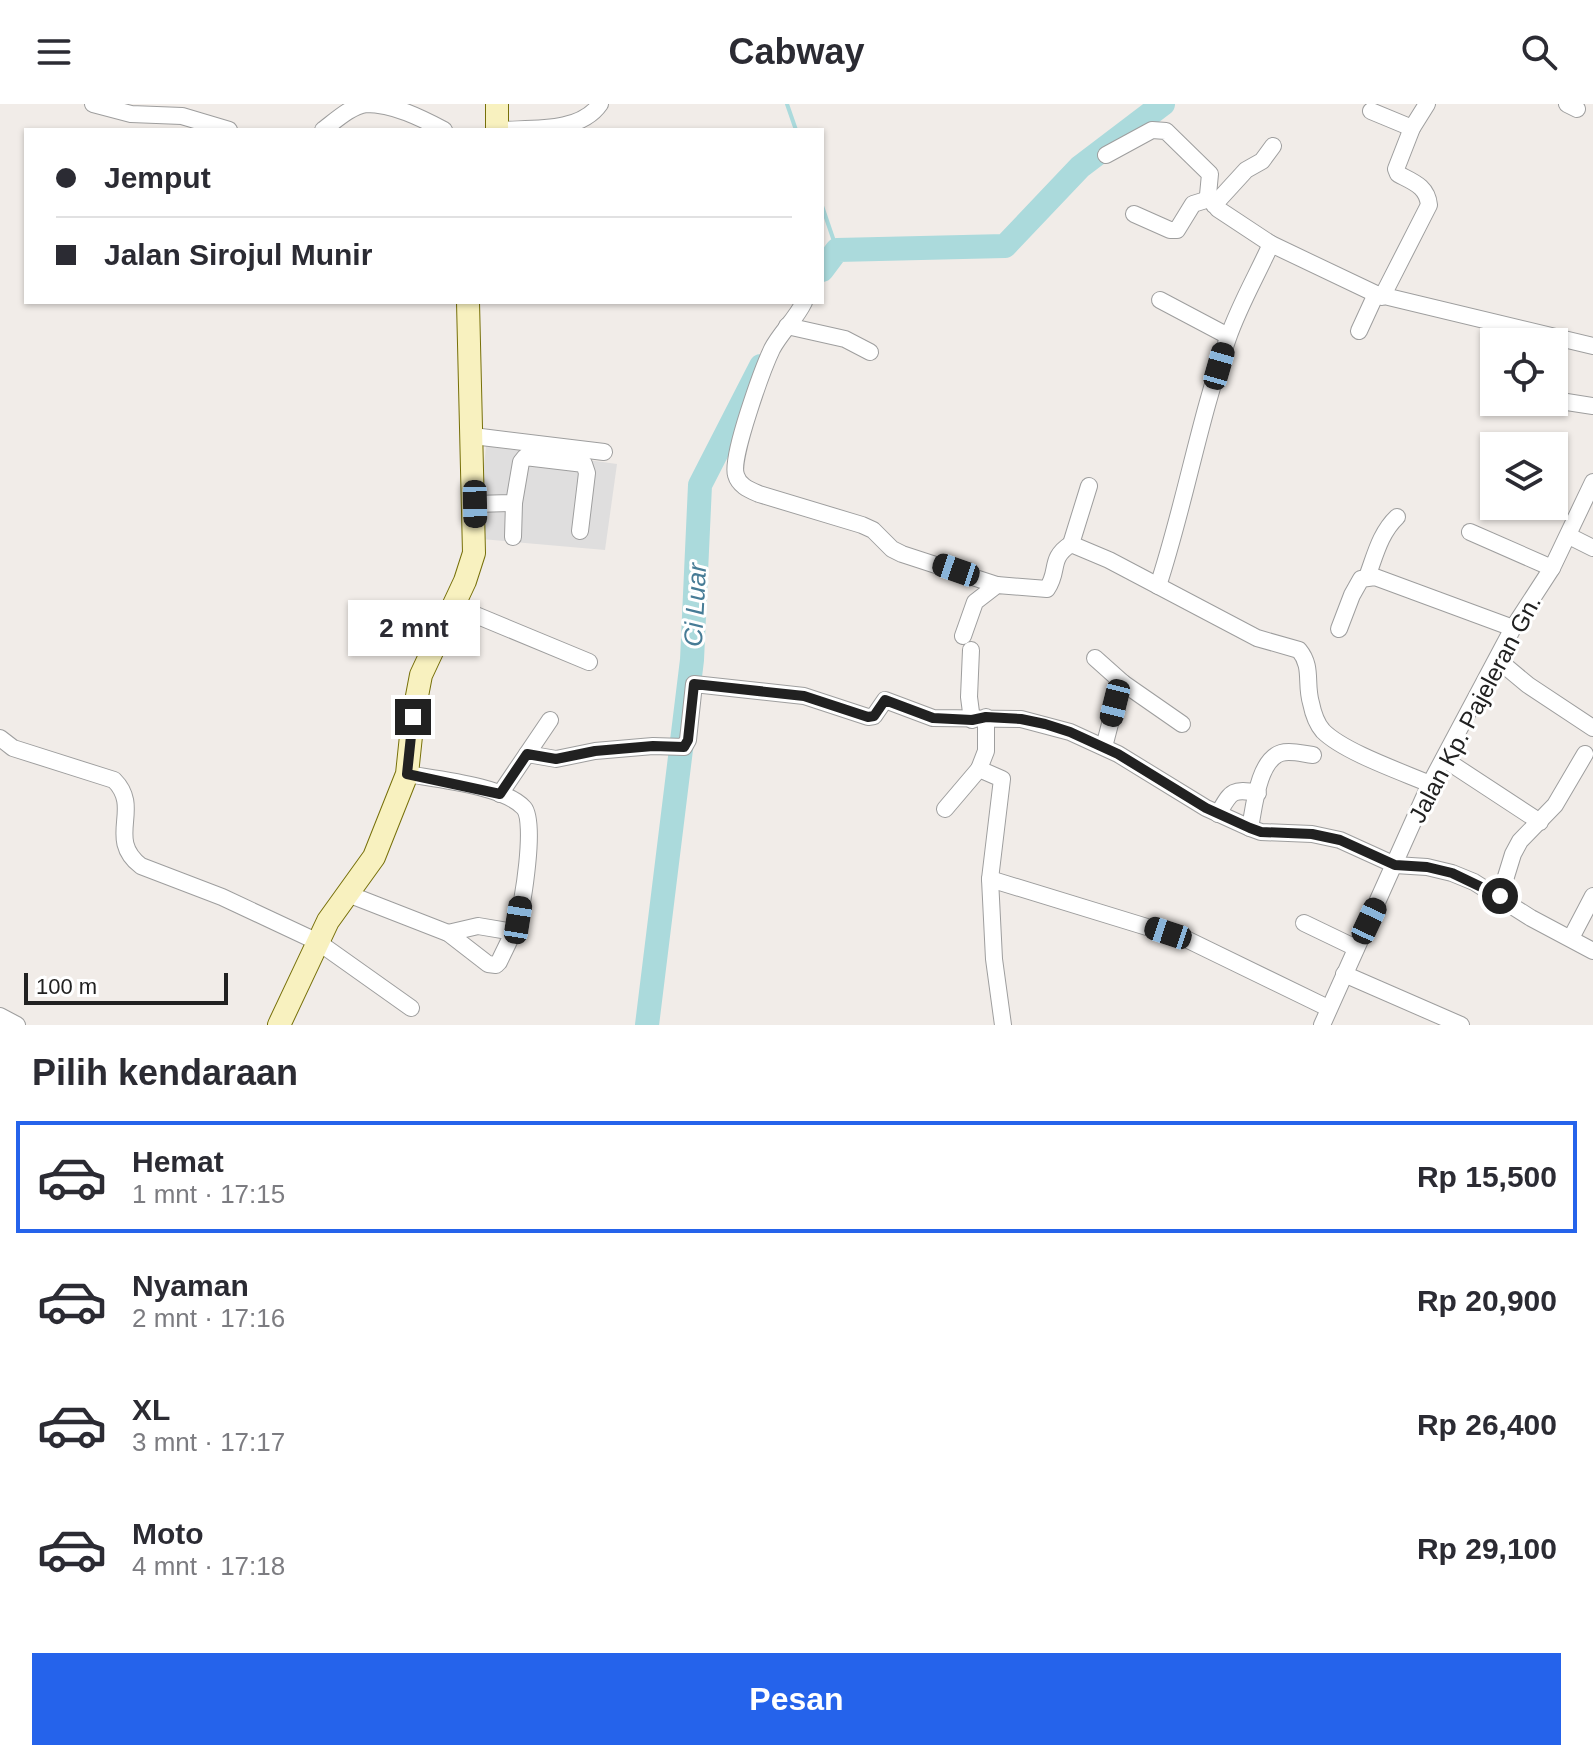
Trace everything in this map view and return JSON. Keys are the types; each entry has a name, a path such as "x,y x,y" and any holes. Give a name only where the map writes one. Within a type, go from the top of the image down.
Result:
{"street":[{"path":"93,104 131,114 182,116 222,128"},
{"path":"326,128 367,104 406,111 440,128"},
{"path":"497,104 498,128"},
{"path":"525,128 565,125 587,118 600,104"},
{"path":"1359,331 1429,205 1423,188 1396,172 1412,128 1427,104"},
{"path":"1371,111 1412,128"},
{"path":"1106,155 1152,130 1166,131 1210,174 1212,202"},
{"path":"1134,214 1170,230 1177,230 1193,204 1212,202 1246,170 1262,161 1273,146"},
{"path":"1212,202 1271,244 1379,296 1509,328"},
{"path":"1158,586 1228,336 1271,244"},
{"path":"1160,300 1228,336"},
{"path":"279,1025 328,921 374,857 407,774 421,675 454,606 474,553 468,304"},
{"path":"803,304 773,348 755,387 735,464 737,479 748,489 873,530 892,549 902,554 997,585 1047,589 1051,585 1057,555 1071,544 1089,486"},
{"path":"787,326 845,339 870,352"},
{"path":"1568,342 1593,346"},
{"path":"1568,402 1593,406"},
{"path":"473,436 604,452"},
{"path":"513,537 514,503 521,462 525,457 586,465 580,531"},
{"name":"Jalan Kp. Pajeleran Gn.","path":"1322,1025 1430,784 1513,628 1552,568 1593,482"},
{"path":"475,504 514,503"},
{"path":"1367,577 1378,544 1397,517"},
{"path":"1470,532 1552,568"},
{"path":"1569,536 1593,548"},
{"path":"1071,544 1109,560 1257,638 1299,650 1310,669 1309,699 1323,731 1356,751 1430,784"},
{"path":"1339,629 1356,586 1367,577 1375,577 1513,628"},
{"path":"945,809 979,769 986,751 979,718 969,697 967,643 975,602 997,585"},
{"path":"454,606 589,662"},
{"path":"1095,658 1123,683 1182,724"},
{"path":"1498,660 1528,685 1593,728"},
{"path":"1104,747 1123,683"},
{"path":"527,754 556,759 653,746 684,747 688,740 694,684 804,696 868,717 874,716 885,700 929,717 1021,719 1045,724 1104,747 1218,814 1261,832 1312,834 1340,840 1395,865 1427,867 1452,873 1500,896 1531,918 1593,951"},
{"path":"500,794 550,720"},
{"path":"0,738 13,748 114,780 124,792 126,805 124,846 131,858 141,866 222,897 318,942 411,1008"},
{"path":"1250,828 1266,764 1277,754 1286,752 1313,755"},
{"path":"1500,896 1520,841 1555,805 1585,754"},
{"path":"1444,759 1540,822"},
{"path":"979,769 1002,779 990,879 994,959 1003,1025"},
{"path":"348,894 448,933 492,965 499,962 518,920 525,877 528,820 522,805 500,794 407,774"},
{"path":"1218,814 1229,794 1236,791 1258,793"},
{"path":"990,879 1186,939 1328,1008"},
{"path":"1571,938 1593,896"},
{"path":"1304,923 1356,948"},
{"path":"448,933 478,926 513,932"},
{"path":"1344,974 1461,1025"}],"shaded area":[{"path":"486,446 617,464 605,550 481,539"}],"waterway":[{"path":"787,104 795,128"},
{"name":"Ci Luar","path":"824,267 837,250 1005,246 1080,167 1163,104"},
{"path":"824,212 837,250"},
{"name":"Ci Luar","path":"647,1025 692,660 700,485 761,366"}],"route":[{"path":"413,717 407,774 500,794 527,754 556,759 595,751 684,747 688,740 694,684 804,696 868,717 877,713 885,700 933,718 1021,719 1070,732 1104,747 1206,808 1250,828 1261,832 1312,834 1340,840 1395,865 1427,867 1452,873 1500,896"}]}
